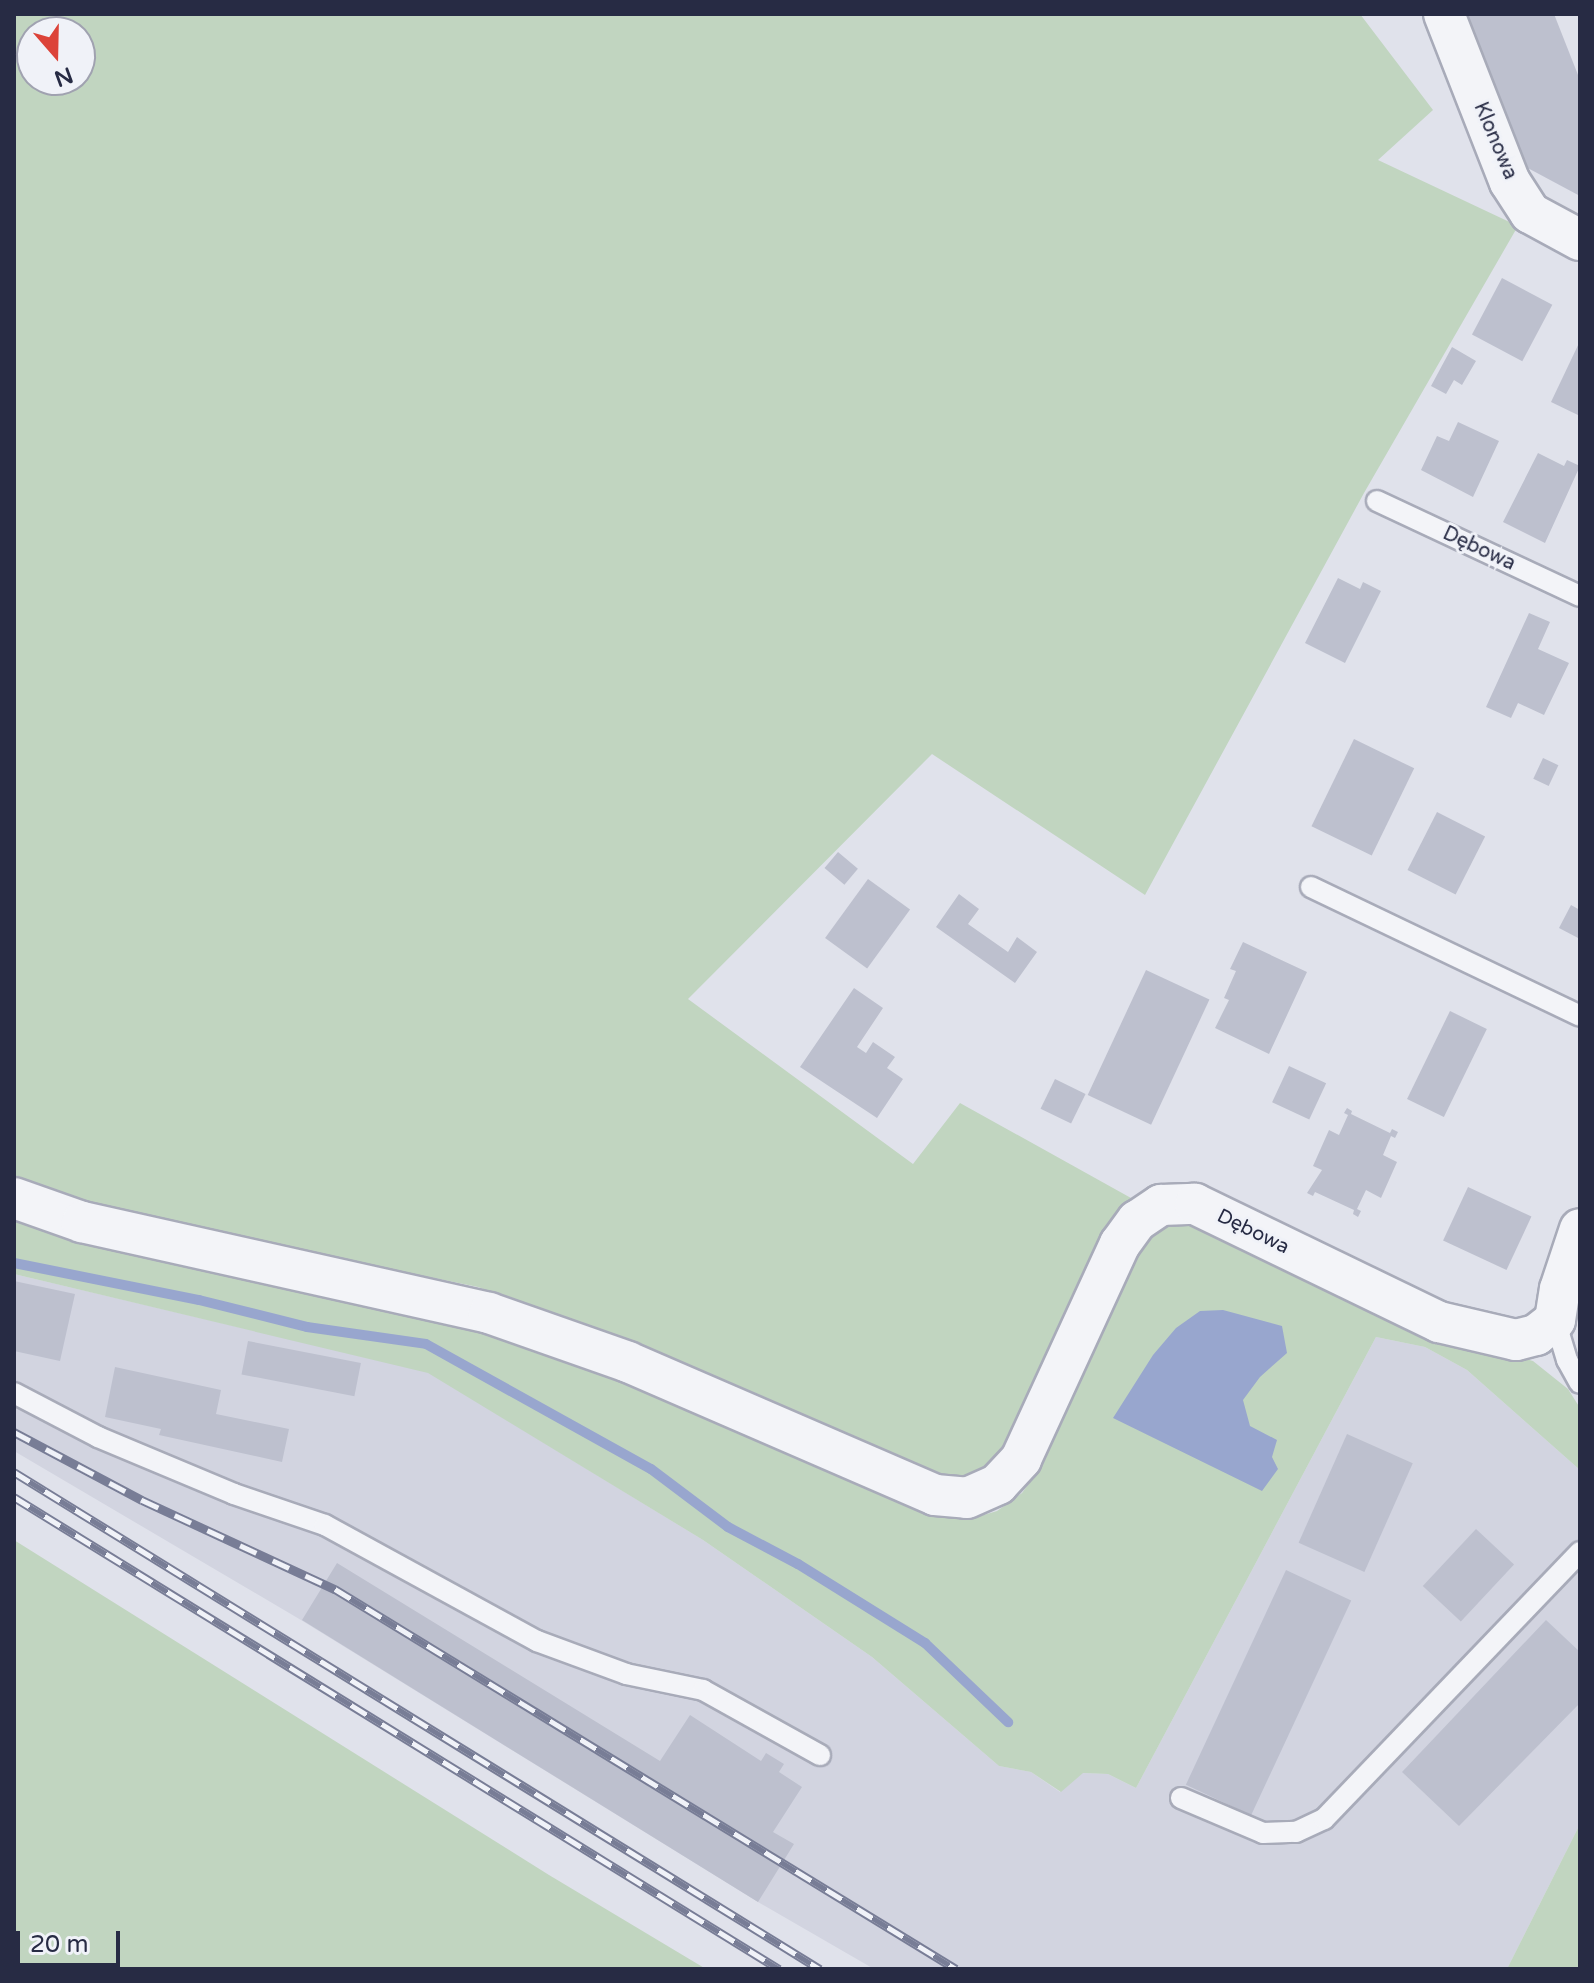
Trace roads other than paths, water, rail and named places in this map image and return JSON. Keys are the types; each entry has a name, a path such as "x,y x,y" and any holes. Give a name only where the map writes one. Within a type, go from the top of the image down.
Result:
{"street":[{"name":"Klonowa","path":"1444,14 1510,182 1530,213 1580,240"},
{"name":"Dębowa","path":"18,1205 489,1313 628,1362 935,1495 967,1498 998,1484 1021,1459 1120,1244 1137,1221 1161,1205 1195,1204 1439,1322 1516,1340 1536,1335 1555,1320"},
{"path":"1555,1320 1560,1289 1580,1229"}],"lane":[{"name":"Dębowa","path":"1377,501 1580,596"},
{"path":"1311,887 1580,1016"},
{"path":"1555,1320 1567,1360 1580,1383"},
{"path":"14,1393 111,1443 234,1494 325,1525 537,1641 626,1674 703,1690 820,1755"},
{"path":"1181,1798 1263,1833 1296,1832 1324,1819 1580,1552"}],"water":[{"path":"1223,1310 1282,1326 1287,1353 1260,1377 1243,1400 1250,1426 1277,1440 1272,1457 1278,1469 1262,1491 1113,1418 1153,1355 1176,1328 1200,1311"}],"waterway":[{"path":"14,1263 199,1300 307,1327 426,1344 651,1469 728,1527 798,1564 925,1643 1008,1722"}],"railway":[{"path":"14,1432 142,1500 335,1589 956,1969"},
{"path":"14,1472 820,1969"},
{"path":"14,1497 779,1969"}]}
